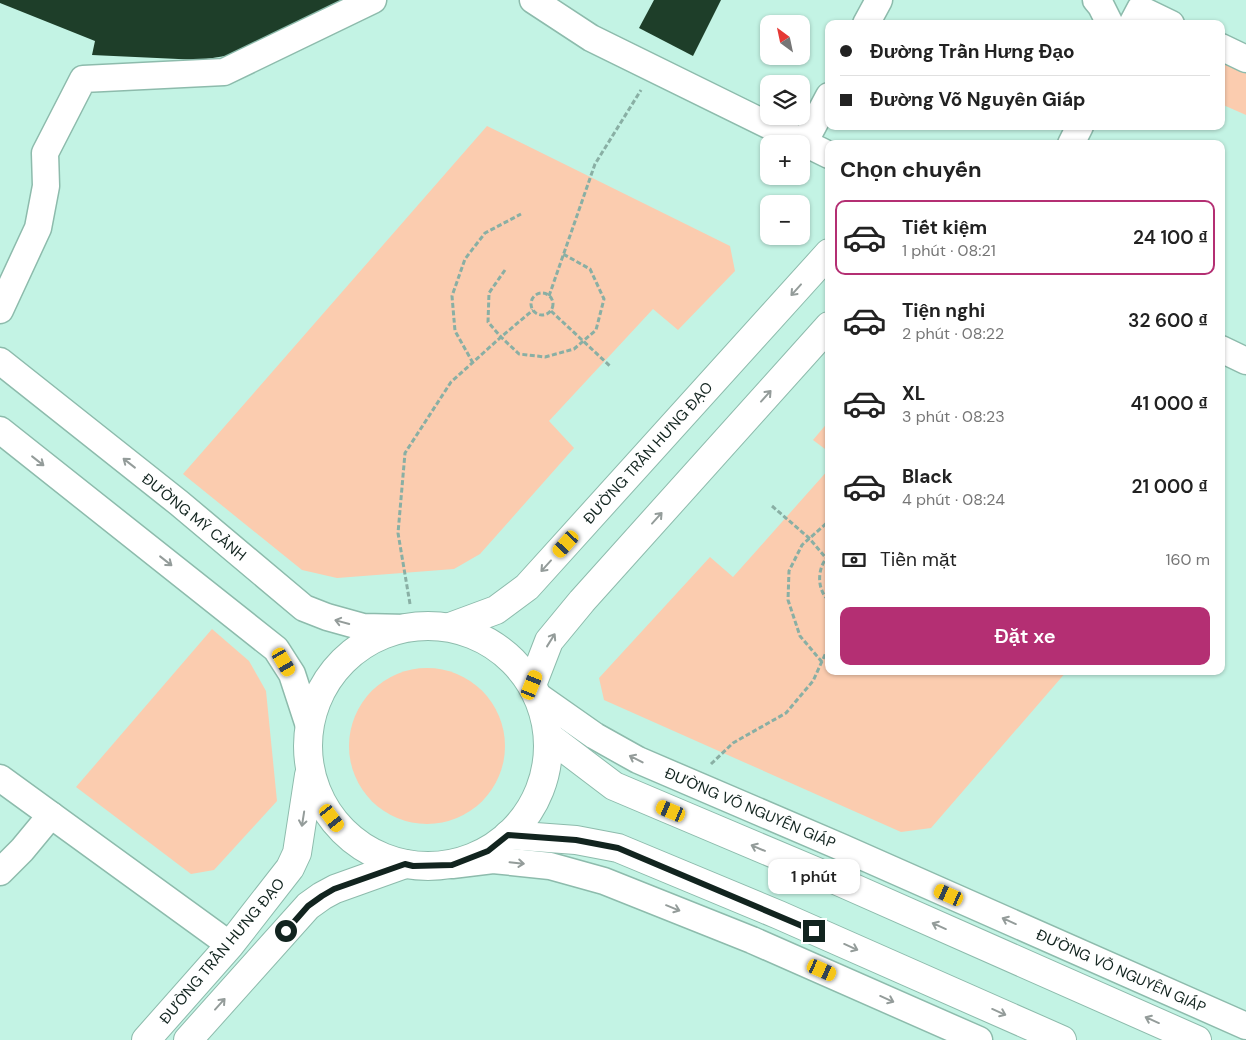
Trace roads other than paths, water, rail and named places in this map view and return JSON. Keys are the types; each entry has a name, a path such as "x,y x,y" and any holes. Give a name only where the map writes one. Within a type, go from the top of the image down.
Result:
{"main road":[{"name":"ĐƯỜNG TRẦN HƯNG ĐẠO","path":"450,627 496,610 527,587 825,257"},
{"path":"535,690 549,641 825,330"},
{"path":"410,627 450,627 485,639 514,661 535,690 547,726 548,762 538,797 517,828 488,851 452,865 413,866 375,856 344,833 320,802 308,765 309,726 321,690 345,659 378,637 410,627"},
{"path":"548,736 614,786 822,874 1197,1040"},
{"name":"ĐƯỜNG TRẦN HƯNG ĐẠO","path":"146,1040 230,945 290,868 297,853 310,771"},
{"path":"508,835 576,840 618,848 779,915 1062,1040"},
{"name":"ĐƯỜNG TRẦN HƯNG ĐẠO","path":"188,1040 308,906 334,889 405,864"}],"street":[{"path":"0,310 38,228 46,186 45,153 83,79 224,72 373,0"},
{"path":"533,0 591,38 788,135"},
{"path":"868,20 879,0"},
{"path":"1096,0 1108,20"},
{"path":"1134,20 1140,9 1163,20"},
{"path":"1225,49 1246,59"},
{"path":"808,135 825,104"},
{"path":"810,146 825,153"},
{"path":"1225,351 1246,361"},
{"name":"ĐƯỜNG MỸ CẢNH","path":"0,361 179,503 304,608 327,618 363,627 410,627"},
{"path":"0,430 276,648 292,674 309,726"},
{"name":"ĐƯỜNG VÕ NGUYÊN GIÁP","path":"535,690 595,736 638,760 841,847 1246,1026"},
{"path":"0,778 230,945"},
{"path":"0,872 22,850 51,815"},
{"path":"452,865 493,860 550,866 604,881 752,940 979,1040"}]}
